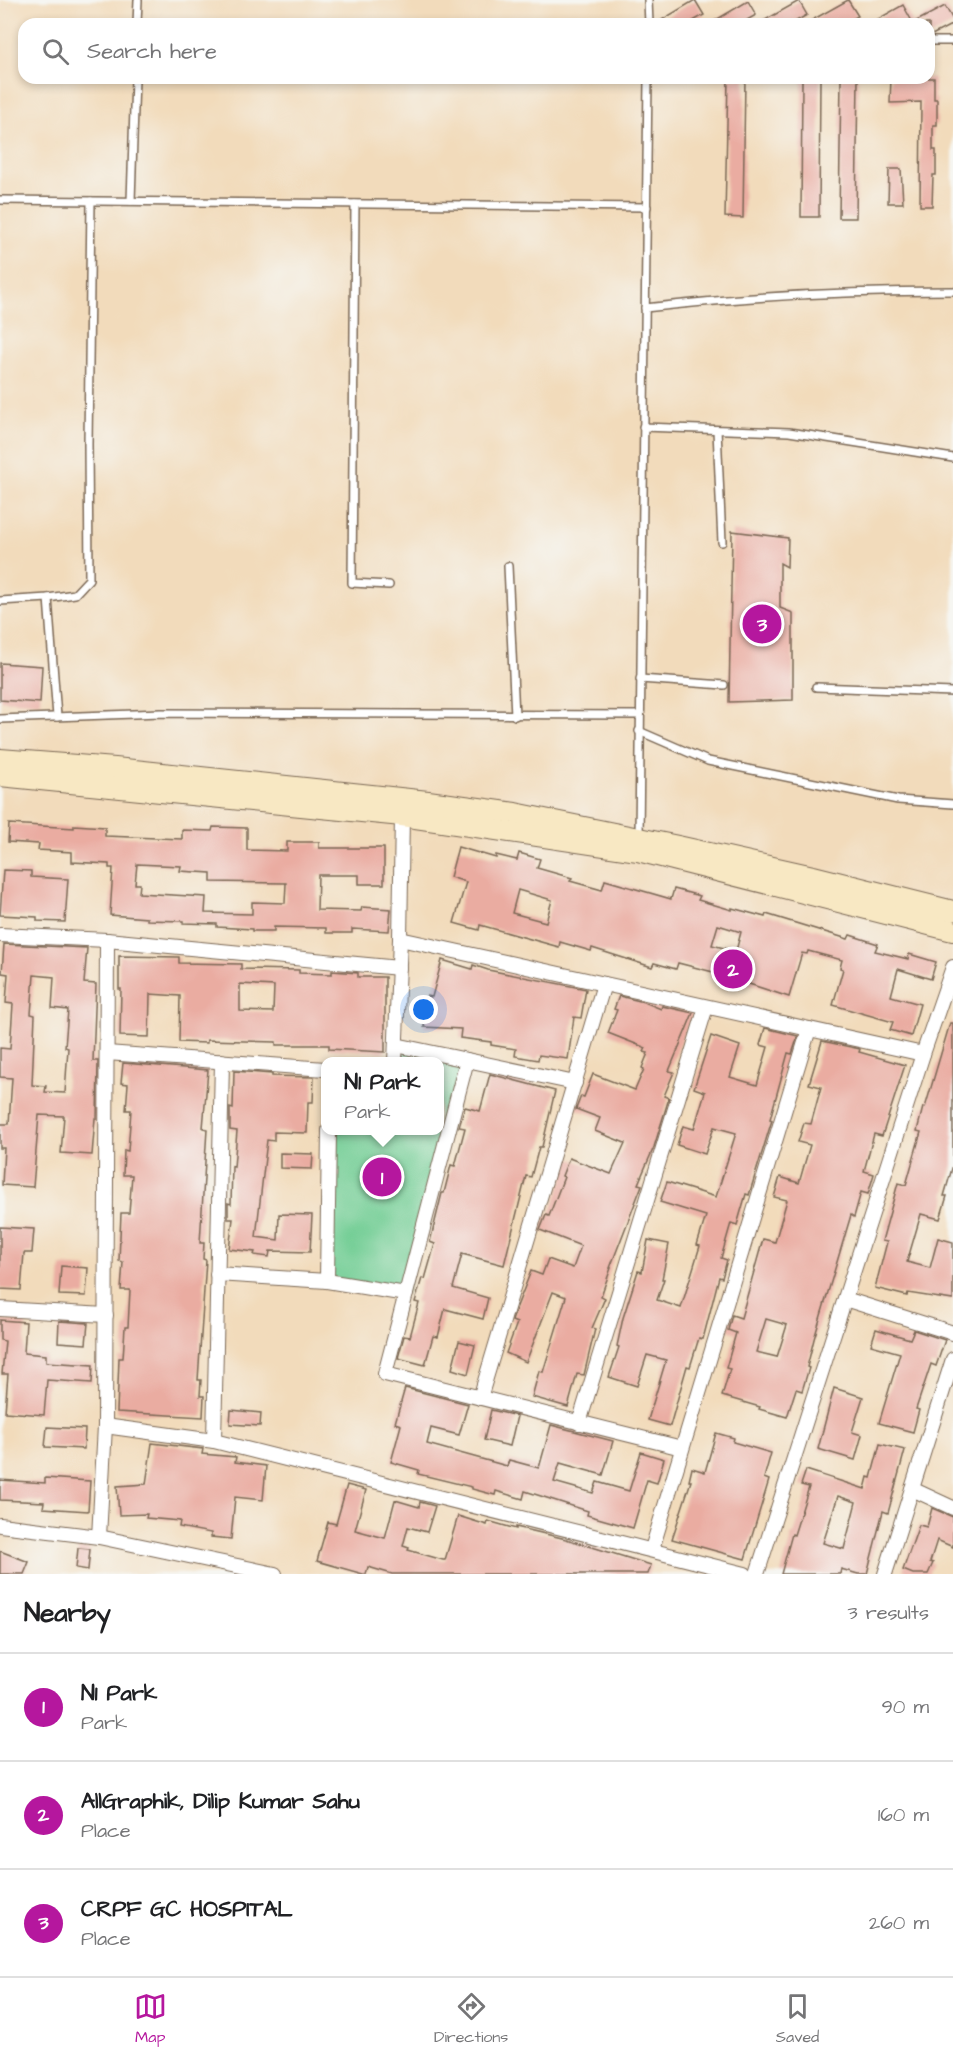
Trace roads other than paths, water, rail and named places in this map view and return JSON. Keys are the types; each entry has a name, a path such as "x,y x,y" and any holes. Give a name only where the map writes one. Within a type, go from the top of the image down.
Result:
{"street":[{"path":"0,759 70,774 402,816 638,851 886,904 953,911"},
{"path":"0,776 70,774 428,801 515,813 813,876 953,931"},
{"path":"395,1057 402,816"},
{"path":"0,935 107,940 399,968"},
{"path":"400,939 923,1054"},
{"path":"99,1537 105,1426 107,940"},
{"path":"757,1574 923,1054 953,967"},
{"path":"480,1398 604,984"},
{"path":"579,1422 706,1007"},
{"path":"652,1549 809,1029"},
{"path":"396,1045 574,1083"},
{"path":"107,1053 321,1069"},
{"path":"467,1060 385,1374 682,1448"},
{"path":"214,1442 222,1061"},
{"path":"327,1281 329,1135"},
{"path":"218,1274 327,1281 406,1294"},
{"path":"845,1299 953,1333"},
{"path":"0,1309 106,1315"},
{"path":"885,1574 953,1359"},
{"path":"105,1426 214,1442 652,1549 745,1574"},
{"path":"912,1489 953,1508"},
{"path":"0,1525 99,1537 275,1574"}],"lane":[{"path":"137,18 138,0"},
{"path":"648,0 649,18"},
{"path":"935,41 953,41"},
{"path":"131,201 135,84"},
{"path":"639,838 648,84"},
{"path":"0,200 647,207"},
{"path":"0,601 75,594 87,583 90,573 88,444 91,201"},
{"path":"355,204 352,583 389,585"},
{"path":"645,308 712,300 886,291 953,291"},
{"path":"644,427 789,432 953,458"},
{"path":"717,429 722,542"},
{"path":"508,566 516,716"},
{"path":"48,598 57,717"},
{"path":"640,679 724,685"},
{"path":"816,687 953,692"},
{"path":"0,719 161,713 640,715"},
{"path":"639,731 708,761 898,800 953,804"}],"place":[{"name":"CRPF GC HOSPITAL","path":"762,624"},
{"name":"AllGraphik, Dilip Kumar Sahu","path":"733,969"},
{"name":"N1 Park","path":"382,1177"}]}
